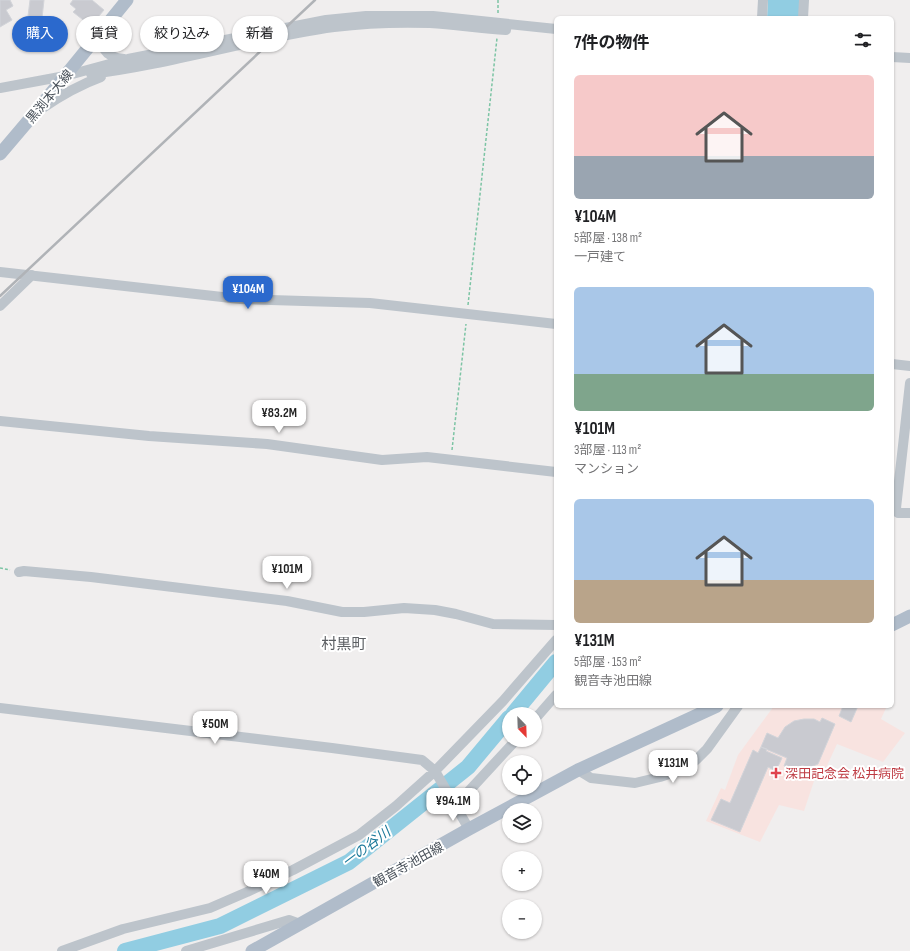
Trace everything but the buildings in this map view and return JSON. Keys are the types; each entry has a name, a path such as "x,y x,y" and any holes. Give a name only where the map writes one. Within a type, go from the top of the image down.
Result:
{"main road":[{"name":"黒渕本大線","path":"114,16 126,0"},
{"name":"黒渕本大線","path":"0,154 85,52"},
{"path":"894,623 910,616"},
{"name":"観音寺池田線","path":"256,950 300,924 578,770 713,708"}],"street":[{"path":"762,16 763,0"},
{"path":"803,16 804,0"},
{"path":"34,114 65,93 114,72 128,64 282,28 326,20 366,16 433,16 554,32"},
{"path":"0,88 89,70 305,31 356,25 393,23 497,25 554,29"},
{"path":"85,52 81,66 84,69 89,70"},
{"path":"107,52 110,56 128,64"},
{"path":"894,57 910,58"},
{"path":"65,76 114,72"},
{"path":"0,272 240,299 370,303 554,324"},
{"path":"0,306 32,275"},
{"path":"894,364 910,366"},
{"path":"910,382 896,508 898,512 910,513"},
{"path":"0,421 149,436 267,444 382,460 427,457 554,472"},
{"path":"20,572 24,570 91,577 287,601 342,612 364,612 404,608 435,610 493,624 554,625"},
{"path":"62,951 123,929 210,908 293,870 359,835 396,806 435,771 503,701 554,642"},
{"path":"542,711 554,697"},
{"path":"0,708 422,760 435,771 470,829"},
{"path":"578,770 591,778 635,783 680,770 696,760 707,749 737,708"},
{"path":"456,805 510,747"},
{"path":"186,951 289,920 300,924"}],"path":[{"path":"451,460 497,25 498,0"}],"shaded area":[{"name":"深田記念会 松井病院","path":"773,708 886,708 881,719 905,733 883,762 837,744 825,770 816,775 804,811 779,805 760,842 706,821 721,788 725,790 738,755"}],"water":[{"path":"768,0 801,0 800,16 767,16"}],"waterway":[{"name":"一の谷川","path":"519,707 554,664"},
{"name":"一の谷川","path":"125,951 220,926 349,862 468,767 502,726"}],"railway":[{"path":"0,296 315,0"}],"place":[{"name":"深田記念会 松井病院","path":"776,773"}],"district":[{"name":"村黒町","path":"344,644"}]}
